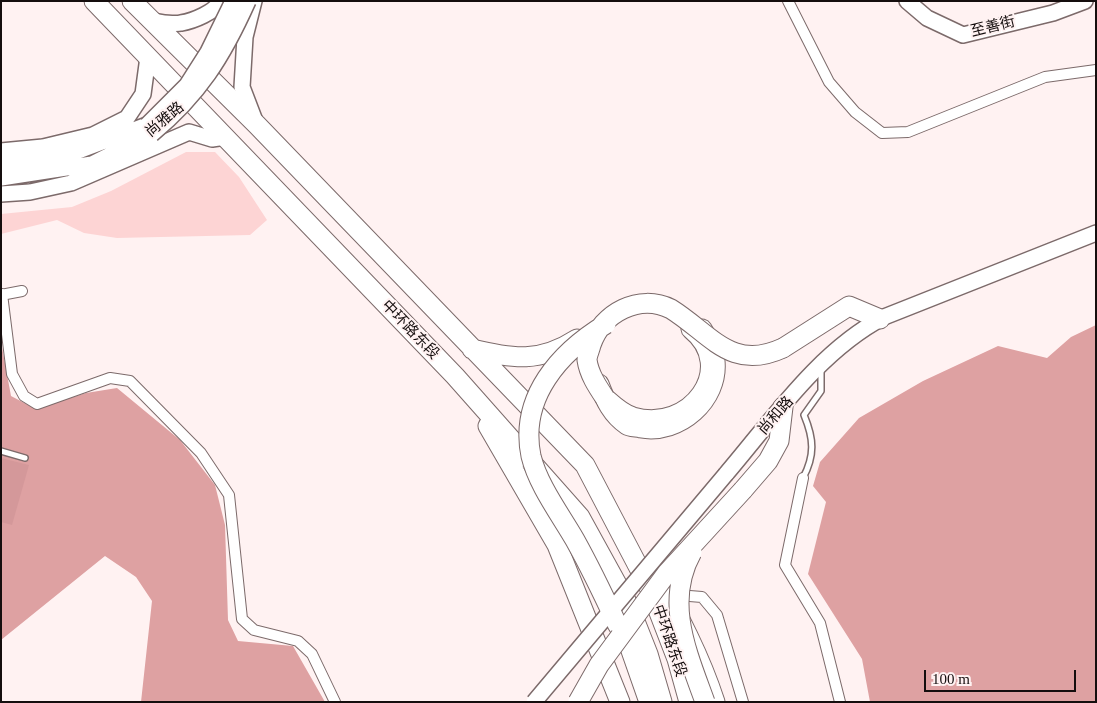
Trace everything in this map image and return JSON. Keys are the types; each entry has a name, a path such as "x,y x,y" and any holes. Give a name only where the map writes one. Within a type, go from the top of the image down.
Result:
{"highway":[{"name":"中环路东段","path":"94,1 467,390 580,517 629,606 648,654 662,702"},
{"name":"中环路东段","path":"132,1 257,125 585,465 650,589 677,659 688,702"},
{"path":"472,349 514,358 559,351 622,305 643,299 667,302 682,309 698,322 712,347 716,362 711,389 697,409 670,427 651,430 628,426 608,407 598,383 595,367 597,342 606,324"},
{"path":"649,702 628,642 542,481 532,456 529,427 538,389 556,364 582,338 606,324 628,312 648,309 664,311 694,331 705,341 710,356 709,377 701,397 683,412 661,420 634,417 620,410 605,398 593,380 587,358 594,338 604,321 625,309 643,302 661,304 685,318 726,350 744,357 767,355 783,348 849,306 880,319"},
{"path":"467,390 557,545 620,702"},
{"path":"578,702 599,665 661,580 768,461 779,441 783,407"},
{"path":"585,465 623,518 669,598 705,672 715,702"},
{"path":"699,538 687,560 677,604 684,640 705,702"},
{"path":"648,654 656,702"}],"main road":[{"path":"152,21 181,24 204,15 218,6 220,1"},
{"name":"尚雅路","path":"1,164 73,153 149,129 187,85 208,52 233,1"},
{"name":"尚雅路","path":"1,178 92,164 172,117 199,89 221,57 248,1"},
{"path":"254,1 245,37 242,87 257,125"},
{"name":"至善街","path":"907,1 927,18 963,35 1053,13 1085,1"},
{"path":"1,151 43,148 93,135 127,118 143,94 148,57"},
{"path":"1,194 30,192 71,183 189,132 212,139 225,137"},
{"name":"尚和路","path":"534,702 783,407 821,366 860,330 880,319 1096,233"}],"street":[{"path":"788,1 829,82 855,112 882,133 908,132 1045,77 1096,70"},
{"path":"22,291 1,294 12,374 24,396 37,404 110,378 130,381 201,453 229,495 242,619 254,630 298,640 312,654 335,702"},
{"path":"803,478 785,565 820,622 840,702"},
{"path":"669,598 674,595 702,597 717,615 743,702"}],"lane":[{"path":"803,478 811,462 813,448 810,430 804,415 820,391 821,366"},
{"path":"1,451 25,458"}],"shaded area":[{"path":"186,152 215,152 239,177 267,220 250,235 117,238 84,233 57,220 1,234 1,214 72,207 111,191"},
{"path":"1096,325 1096,702 870,702 862,659 808,574 826,502 813,486 820,462 859,418 923,381 998,346 1047,358 1071,337"},
{"path":"1,342 11,396 36,409 86,393 117,388 180,440 215,485 225,525 228,620 238,641 293,646 325,702 141,702 152,601 136,577 105,556 1,640"},
{"path":"1,458 29,465 12,525 1,522"}]}
